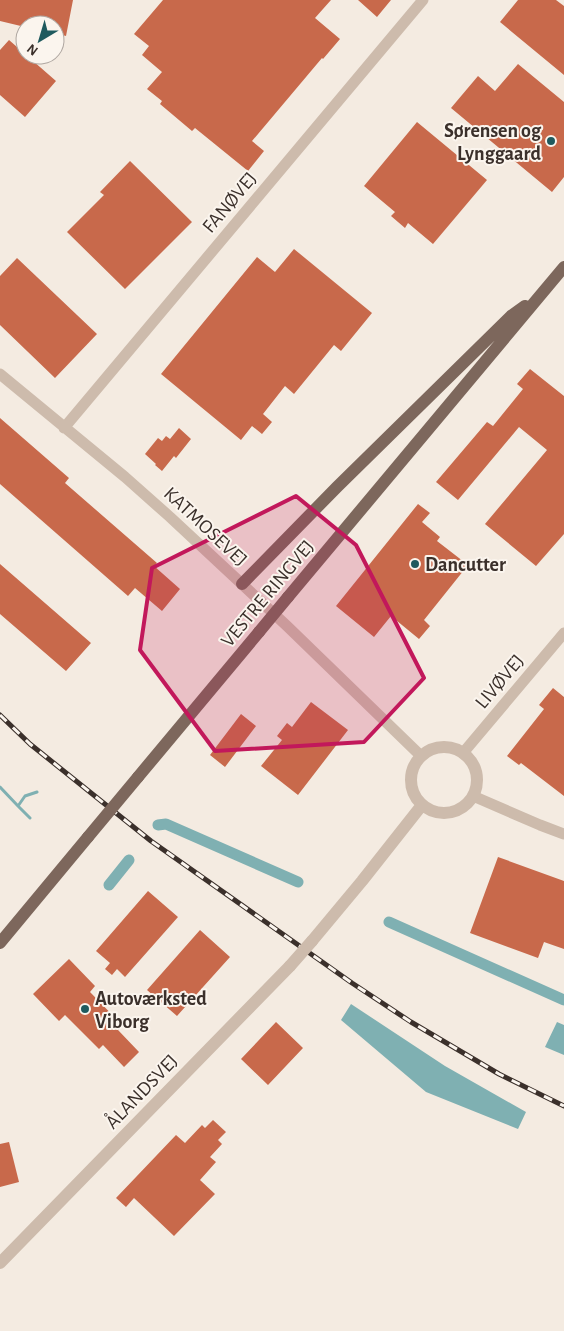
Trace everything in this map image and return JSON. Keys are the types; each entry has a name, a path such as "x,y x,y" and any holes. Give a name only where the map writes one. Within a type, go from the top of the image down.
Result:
{"main road":[{"name":"VESTRE RINGVEJ","path":"0,943 564,267"},
{"path":"242,584 337,487 511,316 539,296"}],"street":[{"name":"FANØVEJ","path":"64,428 423,0"},
{"name":"KATMOSEVEJ","path":"0,374 170,517 287,626 421,756"},
{"name":"LIVØVEJ","path":"462,753 564,633"},
{"path":"441,747 452,748 462,753 470,760 477,777 473,796 467,804 459,810 450,813 440,813 422,805 415,796 411,786 411,775 414,765 421,756 430,750 441,747"},
{"path":"473,796 540,826 564,834"},
{"name":"ÅLANDSVEJ","path":"0,1263 290,966 368,874 422,805"}],"highlighted area":[{"path":"296,496 356,545 424,678 364,742 215,751 140,650 152,568"}],"water":[{"path":"351,1004 445,1066 526,1112 518,1129 426,1092 341,1020"},
{"path":"557,1022 564,1025 564,1055 545,1047"}],"building":[{"path":"0,0 73,0 66,36 65,15 15,15 15,25 0,21"},
{"path":"163,0 331,0 315,18 340,39 252,141 264,151 248,171 195,128 192,131 160,104 162,101 147,89 162,72 142,55 149,46 134,34"},
{"path":"358,0 391,0 377,17"},
{"path":"518,0 556,0 564,6 564,75 500,22"},
{"path":"9,40 15,45 15,65 38,65 56,81 25,117 0,95 0,50"},
{"path":"518,64 564,102 564,177 552,192 451,108 478,76 495,91"},
{"path":"417,122 487,180 433,244 408,223 405,228 391,216 395,212 364,186"},
{"path":"130,161 192,222 125,289 67,232 104,195 100,192"},
{"path":"294,249 372,313 341,351 334,345 294,394 285,386 263,414 272,422 262,434 252,426 241,440 161,374 257,257 275,272"},
{"path":"17,258 97,334 55,378 0,325 0,276"},
{"path":"530,369 564,396 564,534 536,566 485,524 547,450 519,427 458,500 436,482 487,422 493,426 523,389 517,384"},
{"path":"0,418 69,478 65,483 157,563 154,566 180,589 162,611 135,588 128,596 0,484"},
{"path":"179,428 191,439 176,458 174,456 162,471 145,454 158,438 162,441 166,436 170,439"},
{"path":"418,504 430,513 422,522 440,537 437,541 468,565 424,620 430,626 419,639 391,616 374,637 336,606"},
{"path":"0,564 91,643 66,671 0,614"},
{"path":"553,688 564,697 564,796 521,763 519,765 507,756 544,709 539,705"},
{"path":"311,702 348,730 298,795 261,766 282,740 277,736 287,723 292,727"},
{"path":"241,714 256,726 225,767 210,755"},
{"path":"498,857 564,881 564,949 544,942 538,958 470,933"},
{"path":"148,891 178,917 125,977 117,969 112,975 105,969 110,963 96,951"},
{"path":"200,930 230,957 177,1016 147,990"},
{"path":"69,959 95,986 90,992 123,1026 118,1030 139,1052 124,1067 103,1045 99,1049 65,1015 59,1021 33,994"},
{"path":"276,1022 303,1048 268,1085 241,1059"},
{"path":"213,1120 226,1132 218,1140 222,1144 210,1157 216,1162 200,1180 215,1194 174,1236 134,1198 126,1207 116,1198 176,1135 185,1143 202,1125 205,1128"},
{"path":"9,1142 19,1182 0,1187 0,1144"}],"waterway":[{"path":"0,787 18,806"},
{"path":"30,818 18,806 25,796 37,792"},
{"path":"158,825 166,824 298,882"},
{"path":"109,885 129,860"},
{"path":"389,922 564,1000"}],"railway":[{"path":"0,715 30,744 151,841 352,983 411,1022 499,1074 564,1106"}],"place":[{"name":"Sørensen og Lynggaard","path":"551,141"},
{"name":"Dancutter","path":"415,564"},
{"name":"Autoværksted Viborg","path":"85,1009"}]}
